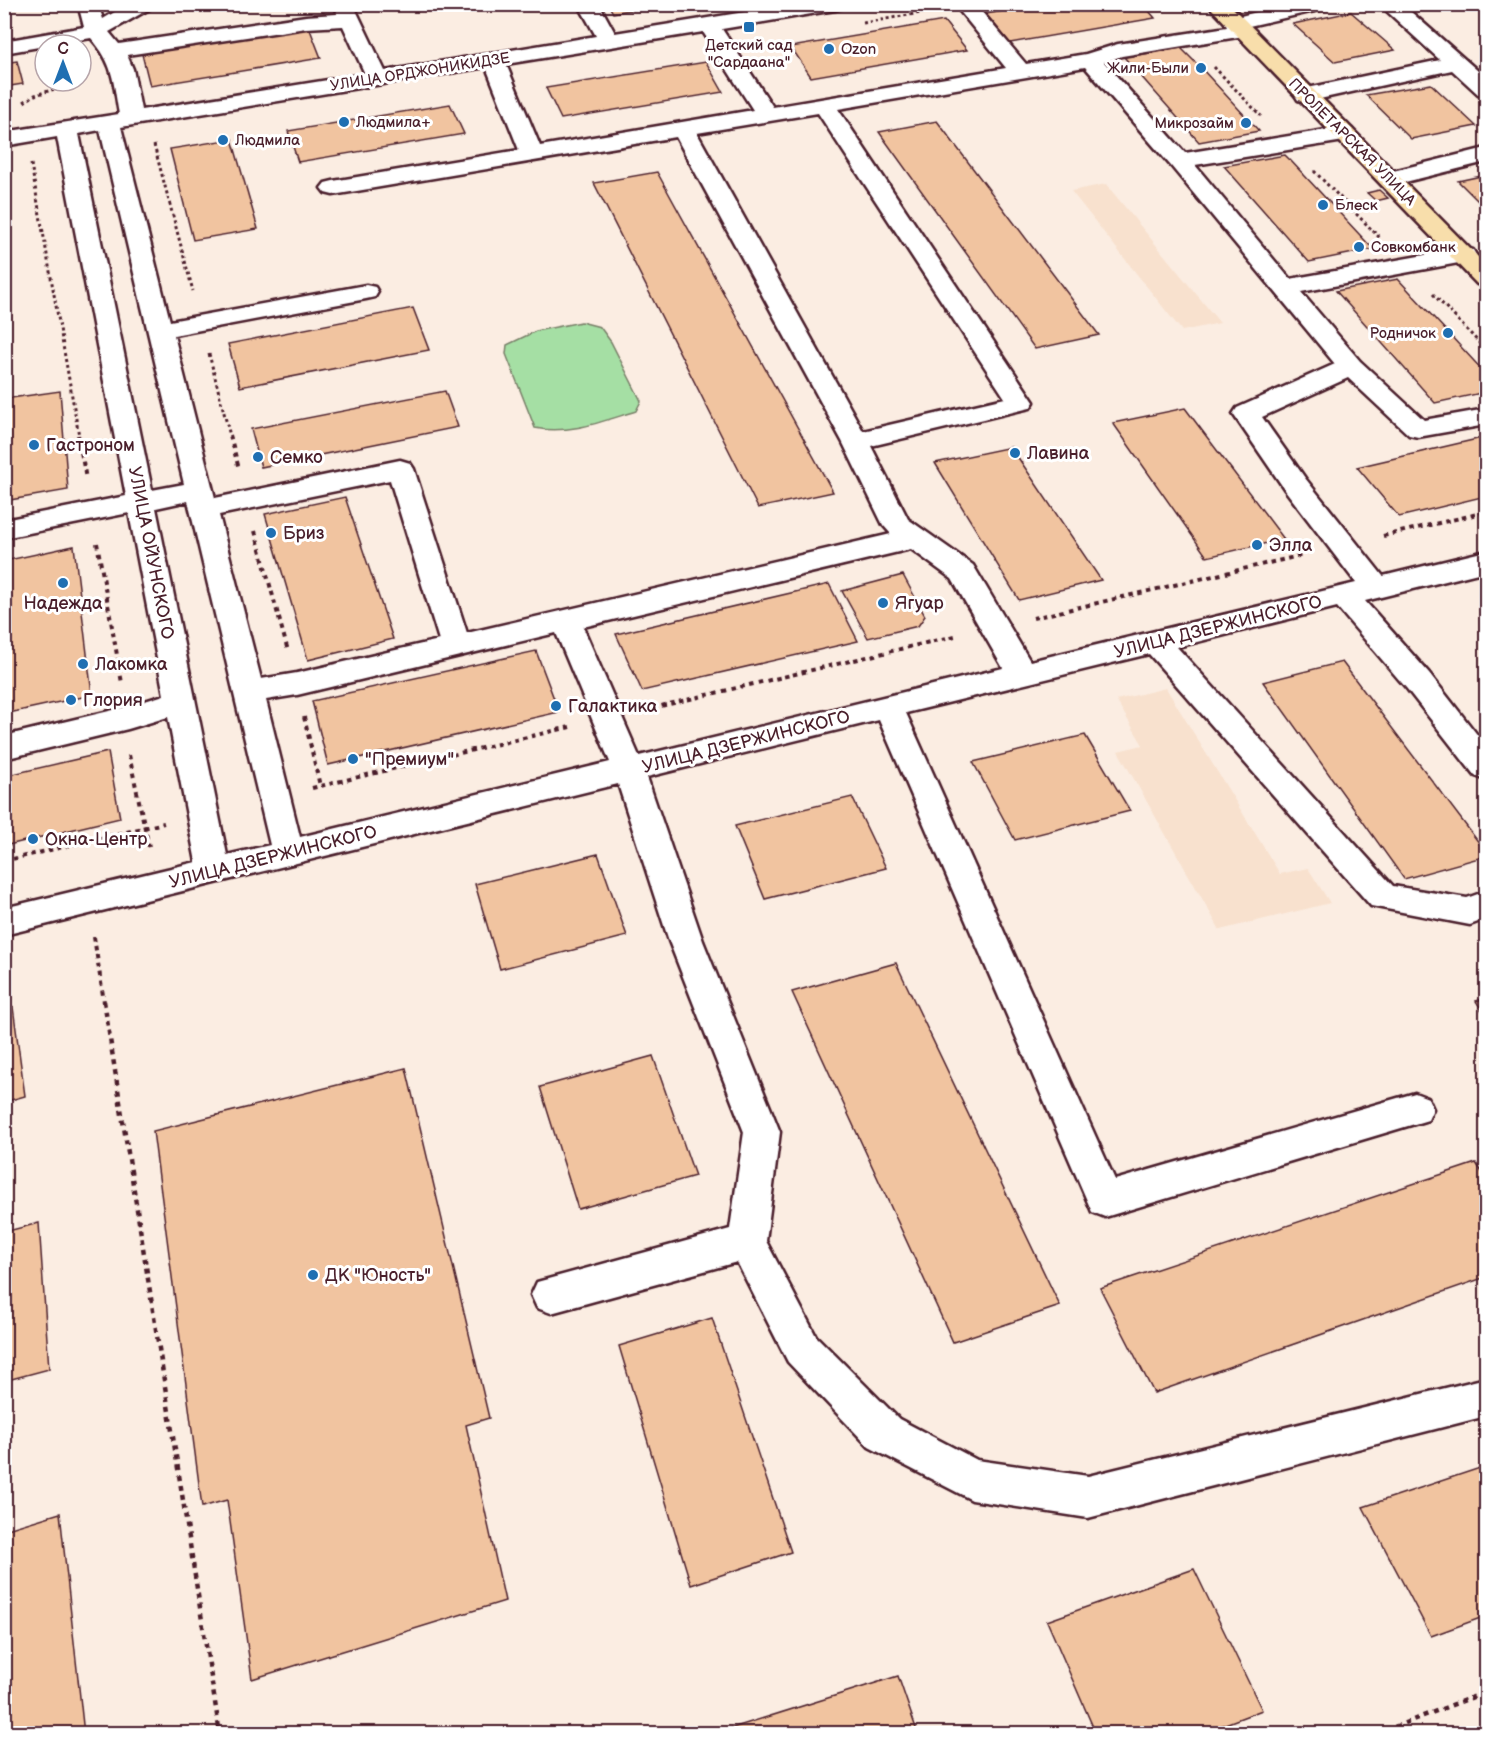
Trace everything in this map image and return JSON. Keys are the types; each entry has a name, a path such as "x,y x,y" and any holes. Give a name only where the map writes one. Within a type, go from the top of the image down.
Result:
{"main road":[{"name":"ПРОЛЕТАРСКАЯ УЛИЦА","path":"1217,4 1479,269"}],"street":[{"path":"88,4 96,31 114,51 122,69 120,120 160,330 288,853"},
{"path":"4,47 96,31 144,4"},
{"path":"588,4 609,41"},
{"name":"УЛИЦА ОРДЖОНИКИДЗЕ","path":"4,139 835,4"},
{"path":"333,188 1090,60 1118,50 1188,39 1321,4"},
{"path":"1389,4 1486,89"},
{"path":"964,5 1021,72"},
{"path":"114,51 306,22 348,12 378,79"},
{"path":"710,25 767,115"},
{"path":"494,60 532,154"},
{"path":"1090,60 1179,161 1352,367 1418,429 1486,417"},
{"path":"1306,95 1456,63"},
{"path":"824,105 1021,402 855,441"},
{"name":"УЛИЦА ОЙУНСКОГО","path":"67,129 214,871"},
{"path":"683,129 855,441 897,525 963,572 1022,674"},
{"path":"1179,161 1344,134"},
{"path":"1389,179 1486,155"},
{"path":"1285,287 1406,265 1479,269"},
{"path":"160,330 366,292"},
{"path":"1352,367 1246,414 1376,588"},
{"path":"4,529 141,503 247,499 400,469 456,645"},
{"path":"249,692 297,684 915,538"},
{"name":"УЛИЦА ДЗЕРЖИНСКОГО","path":"4,922 1486,561"},
{"path":"1344,596 1418,681 1486,768"},
{"path":"565,620 629,770 647,818 686,941 762,1132 747,1242 802,1349 884,1433 972,1480 1088,1497 1486,1397"},
{"path":"1156,642 1383,897 1470,912 1486,904"},
{"path":"4,748 128,718 181,701"},
{"path":"888,707 910,752 1105,1200 1415,1110"},
{"path":"550,1295 747,1242"}],"path":[{"path":"1154,4 1486,350"},
{"path":"861,23 964,5"},
{"path":"154,142 297,684 320,786"},
{"path":"274,798 1486,512"},
{"path":"4,861 202,814"},
{"path":"94,936 220,1734"},
{"path":"1376,1734 1486,1692"}],"shaded area":[{"path":"1106,184 1220,323 1182,331 1071,191"},
{"path":"1166,688 1280,874 1308,868 1330,903 1220,930 1118,751 1143,745 1116,700"}],"green space":[{"path":"581,322 600,327 611,342 641,401 636,411 599,423 561,430 535,428 506,354 507,345 536,331"}],"building":[{"path":"232,4 270,4 234,10"},
{"path":"608,4 666,4 613,13"},
{"path":"1045,4 1143,4 1155,18 1010,43 986,14"},
{"path":"1351,12 1395,50 1335,62 1293,24"},
{"path":"944,21 967,50 811,77 791,47"},
{"path":"309,27 321,58 150,86 142,54"},
{"path":"1181,48 1259,131 1199,142 1124,57"},
{"path":"17,61 23,84 4,87 4,63"},
{"path":"706,62 723,92 561,119 546,88"},
{"path":"1431,84 1476,126 1411,139 1366,95"},
{"path":"450,104 464,134 298,162 288,131"},
{"path":"937,121 1099,335 1035,349 879,132"},
{"path":"232,139 258,229 193,240 170,149"},
{"path":"1285,155 1373,249 1309,262 1224,166"},
{"path":"657,172 833,492 758,508 594,183"},
{"path":"1486,175 1486,209 1458,181"},
{"path":"1379,190 1388,198 1376,201 1367,193"},
{"path":"1398,279 1486,374 1486,392 1435,403 1336,291"},
{"path":"413,308 429,350 240,387 228,344"},
{"name":"Гастроном","path":"60,391 68,490 4,501 4,399"},
{"path":"445,391 458,427 261,467 251,429"},
{"path":"1185,408 1284,539 1207,557 1113,423"},
{"path":"1486,437 1486,496 1399,517 1357,467"},
{"path":"1011,447 1101,580 1019,600 935,463"},
{"path":"345,497 393,639 308,660 265,514"},
{"path":"74,546 92,695 4,714 4,561"},
{"name":"Ягуар","path":"903,575 925,616 918,626 868,638 842,591"},
{"path":"829,584 858,641 642,691 616,634"},
{"path":"536,651 559,712 328,765 312,701"},
{"path":"1342,662 1486,852 1486,856 1404,879 1263,682"},
{"path":"1085,735 1130,811 1015,840 973,762"},
{"path":"108,752 120,818 4,846 4,776"},
{"path":"852,797 886,868 765,899 735,826"},
{"path":"598,854 627,936 500,969 475,884"},
{"path":"896,963 1060,1306 953,1342 792,992"},
{"path":"1486,998 1486,1017 1476,1001"},
{"path":"13,1007 25,1096 4,1102 4,1009"},
{"path":"653,1056 695,1176 578,1209 540,1087"},
{"name":"ДК \"Юность\"","path":"406,1068 489,1418 466,1425 505,1601 252,1679 227,1500 202,1507 153,1131"},
{"path":"1476,1163 1486,1178 1486,1277 1154,1393 1100,1288"},
{"path":"39,1223 49,1369 4,1381 4,1232"},
{"path":"712,1318 791,1552 691,1585 619,1346"},
{"path":"1486,1466 1486,1616 1431,1636 1363,1507"},
{"path":"60,1513 84,1734 4,1734 4,1530"},
{"path":"1194,1569 1262,1710 1199,1734 1096,1734 1047,1621"},
{"path":"898,1676 918,1734 731,1734 729,1729"}],"place":[{"name":"Детский сад \"Сардаана\"","path":"749,27"},
{"name":"Ozon","path":"829,49"},
{"name":"Жили-Были","path":"1201,68"},
{"name":"Людмила+","path":"344,122"},
{"name":"Микрозайм","path":"1246,123"},
{"name":"Людмила","path":"223,140"},
{"name":"Блеск","path":"1323,205"},
{"name":"Совкомбанк","path":"1359,247"},
{"name":"Родничок","path":"1448,333"},
{"name":"Гастроном","path":"34,445"},
{"name":"Лавина","path":"1015,453"},
{"name":"Семко","path":"258,457"},
{"name":"Бриз","path":"271,533"},
{"name":"Элла","path":"1257,545"},
{"name":"Надежда","path":"63,583"},
{"name":"Ягуар","path":"883,603"},
{"name":"Лакомка","path":"83,664"},
{"name":"Глория","path":"71,700"},
{"name":"Галактика","path":"556,706"},
{"name":"\"Премиум\"","path":"353,759"},
{"name":"Окна-Центр","path":"33,839"},
{"name":"ДК \"Юность\"","path":"313,1275"}]}
